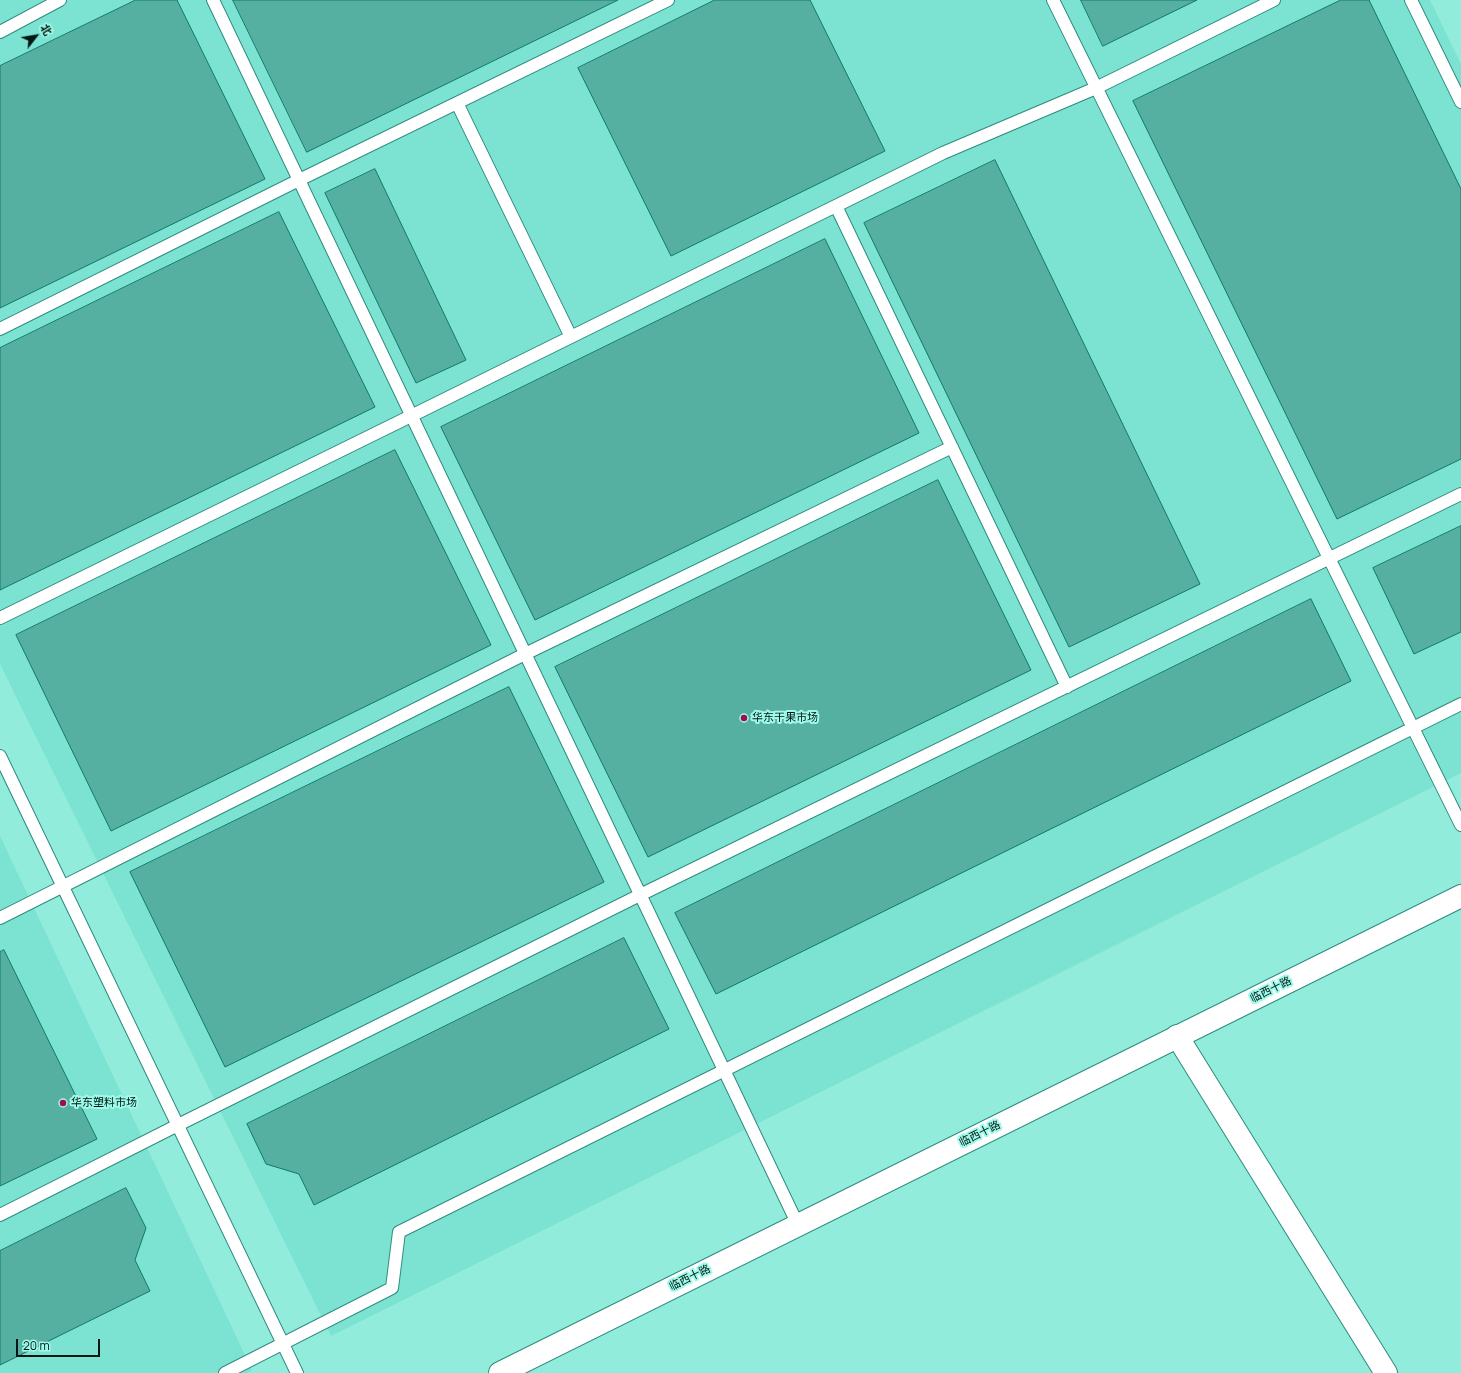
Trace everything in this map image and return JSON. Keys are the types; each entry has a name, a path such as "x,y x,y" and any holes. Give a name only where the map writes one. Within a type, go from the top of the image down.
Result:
{"main road":[{"name":"临西十路","path":"500,1373 1461,896"},
{"path":"1177,1036 1386,1373"}],"lane":[{"path":"0,32 60,0"},
{"path":"213,0 798,1225"},
{"path":"0,330 299,180 668,0"},
{"path":"1053,0 1461,825"},
{"path":"0,618 571,338 943,153 1096,88 1274,0"},
{"path":"1411,0 1461,102"},
{"path":"457,103 571,338"},
{"path":"836,206 1066,687"},
{"path":"0,918 525,654 952,447"},
{"path":"0,1216 178,1125 640,894 1461,494"},
{"path":"225,1373 392,1288 399,1232 1461,704"},
{"path":"0,756 297,1373"}],"shaded area":[{"name":"华东干果市场","path":"0,0 1430,0 1461,64 1461,773 331,1336 0,664"},
{"name":"华东塑料市场","path":"0,836 252,1370 247,1373 0,1373"}],"building":[{"path":"136,0 177,0 265,179 0,308 0,66"},
{"path":"233,0 618,0 307,152"},
{"path":"715,0 810,0 885,151 671,256 578,68"},
{"path":"1081,0 1197,0 1103,46"},
{"path":"1341,0 1369,0 1461,189 1461,459 1337,519 1133,101"},
{"path":"995,160 1200,584 1069,647 864,223"},
{"path":"375,169 466,360 416,383 325,193"},
{"path":"279,212 375,407 0,590 0,348"},
{"path":"825,239 919,433 535,620 441,427"},
{"path":"395,450 491,645 111,831 16,635"},
{"path":"938,480 1031,670 648,857 555,667"},
{"path":"1461,526 1461,632 1414,654 1373,568"},
{"path":"1311,599 1351,681 716,994 675,913"},
{"path":"509,687 604,882 225,1067 130,872"},
{"path":"624,938 669,1029 314,1205 299,1174 266,1164 247,1124"},
{"path":"4,950 97,1139 0,1186 0,952"},
{"path":"126,1188 146,1228 135,1260 150,1291 0,1365 0,1251"}],"place":[{"name":"华东干果市场","path":"744,718"},
{"name":"华东塑料市场","path":"63,1103"}]}
